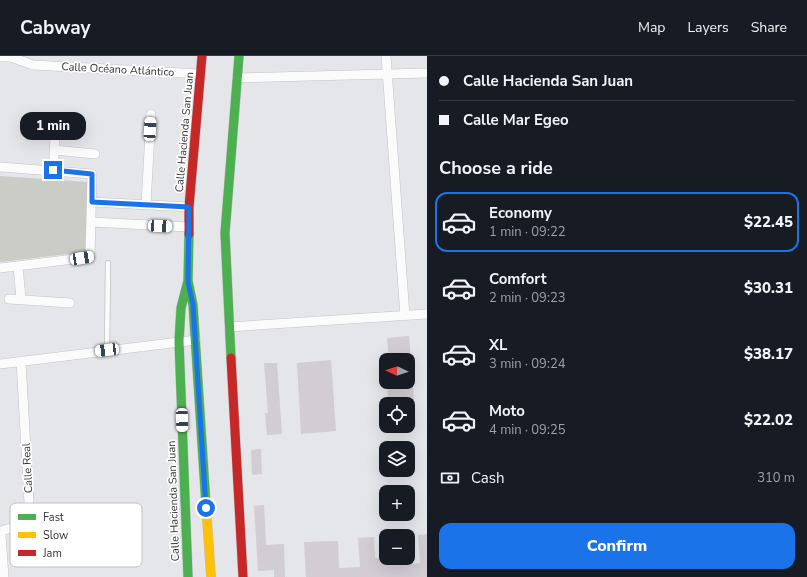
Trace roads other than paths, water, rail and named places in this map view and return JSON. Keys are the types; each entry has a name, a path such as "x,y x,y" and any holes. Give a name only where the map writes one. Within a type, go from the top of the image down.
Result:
{"main road":[{"name":"Calle Hacienda San Juan","path":"188,577 179,341 181,308 188,282 189,207 202,56"},
{"path":"239,56 225,233 243,577"},
{"name":"Calle Hacienda San Juan","path":"188,282 192,294 196,340 211,577"}],"street":[{"path":"386,56 405,316"},
{"name":"Calle Océano Atlántico","path":"0,58 13,57 201,74"},
{"path":"237,78 427,73"},
{"path":"146,205 151,114"},
{"path":"53,170 56,123"},
{"path":"54,150 95,154"},
{"path":"0,167 92,174 90,257 0,268"},
{"path":"92,202 189,207"},
{"path":"91,222 188,227"},
{"path":"18,266 21,300"},
{"path":"9,298 70,303"},
{"path":"229,327 427,314"},
{"path":"0,364 196,340"},
{"name":"Calle Real","path":"21,361 29,503"},
{"name":"Calle Real","path":"4,577 1,535 2,531 10,528"}],"lane":[{"path":"107,350 108,263"}]}
